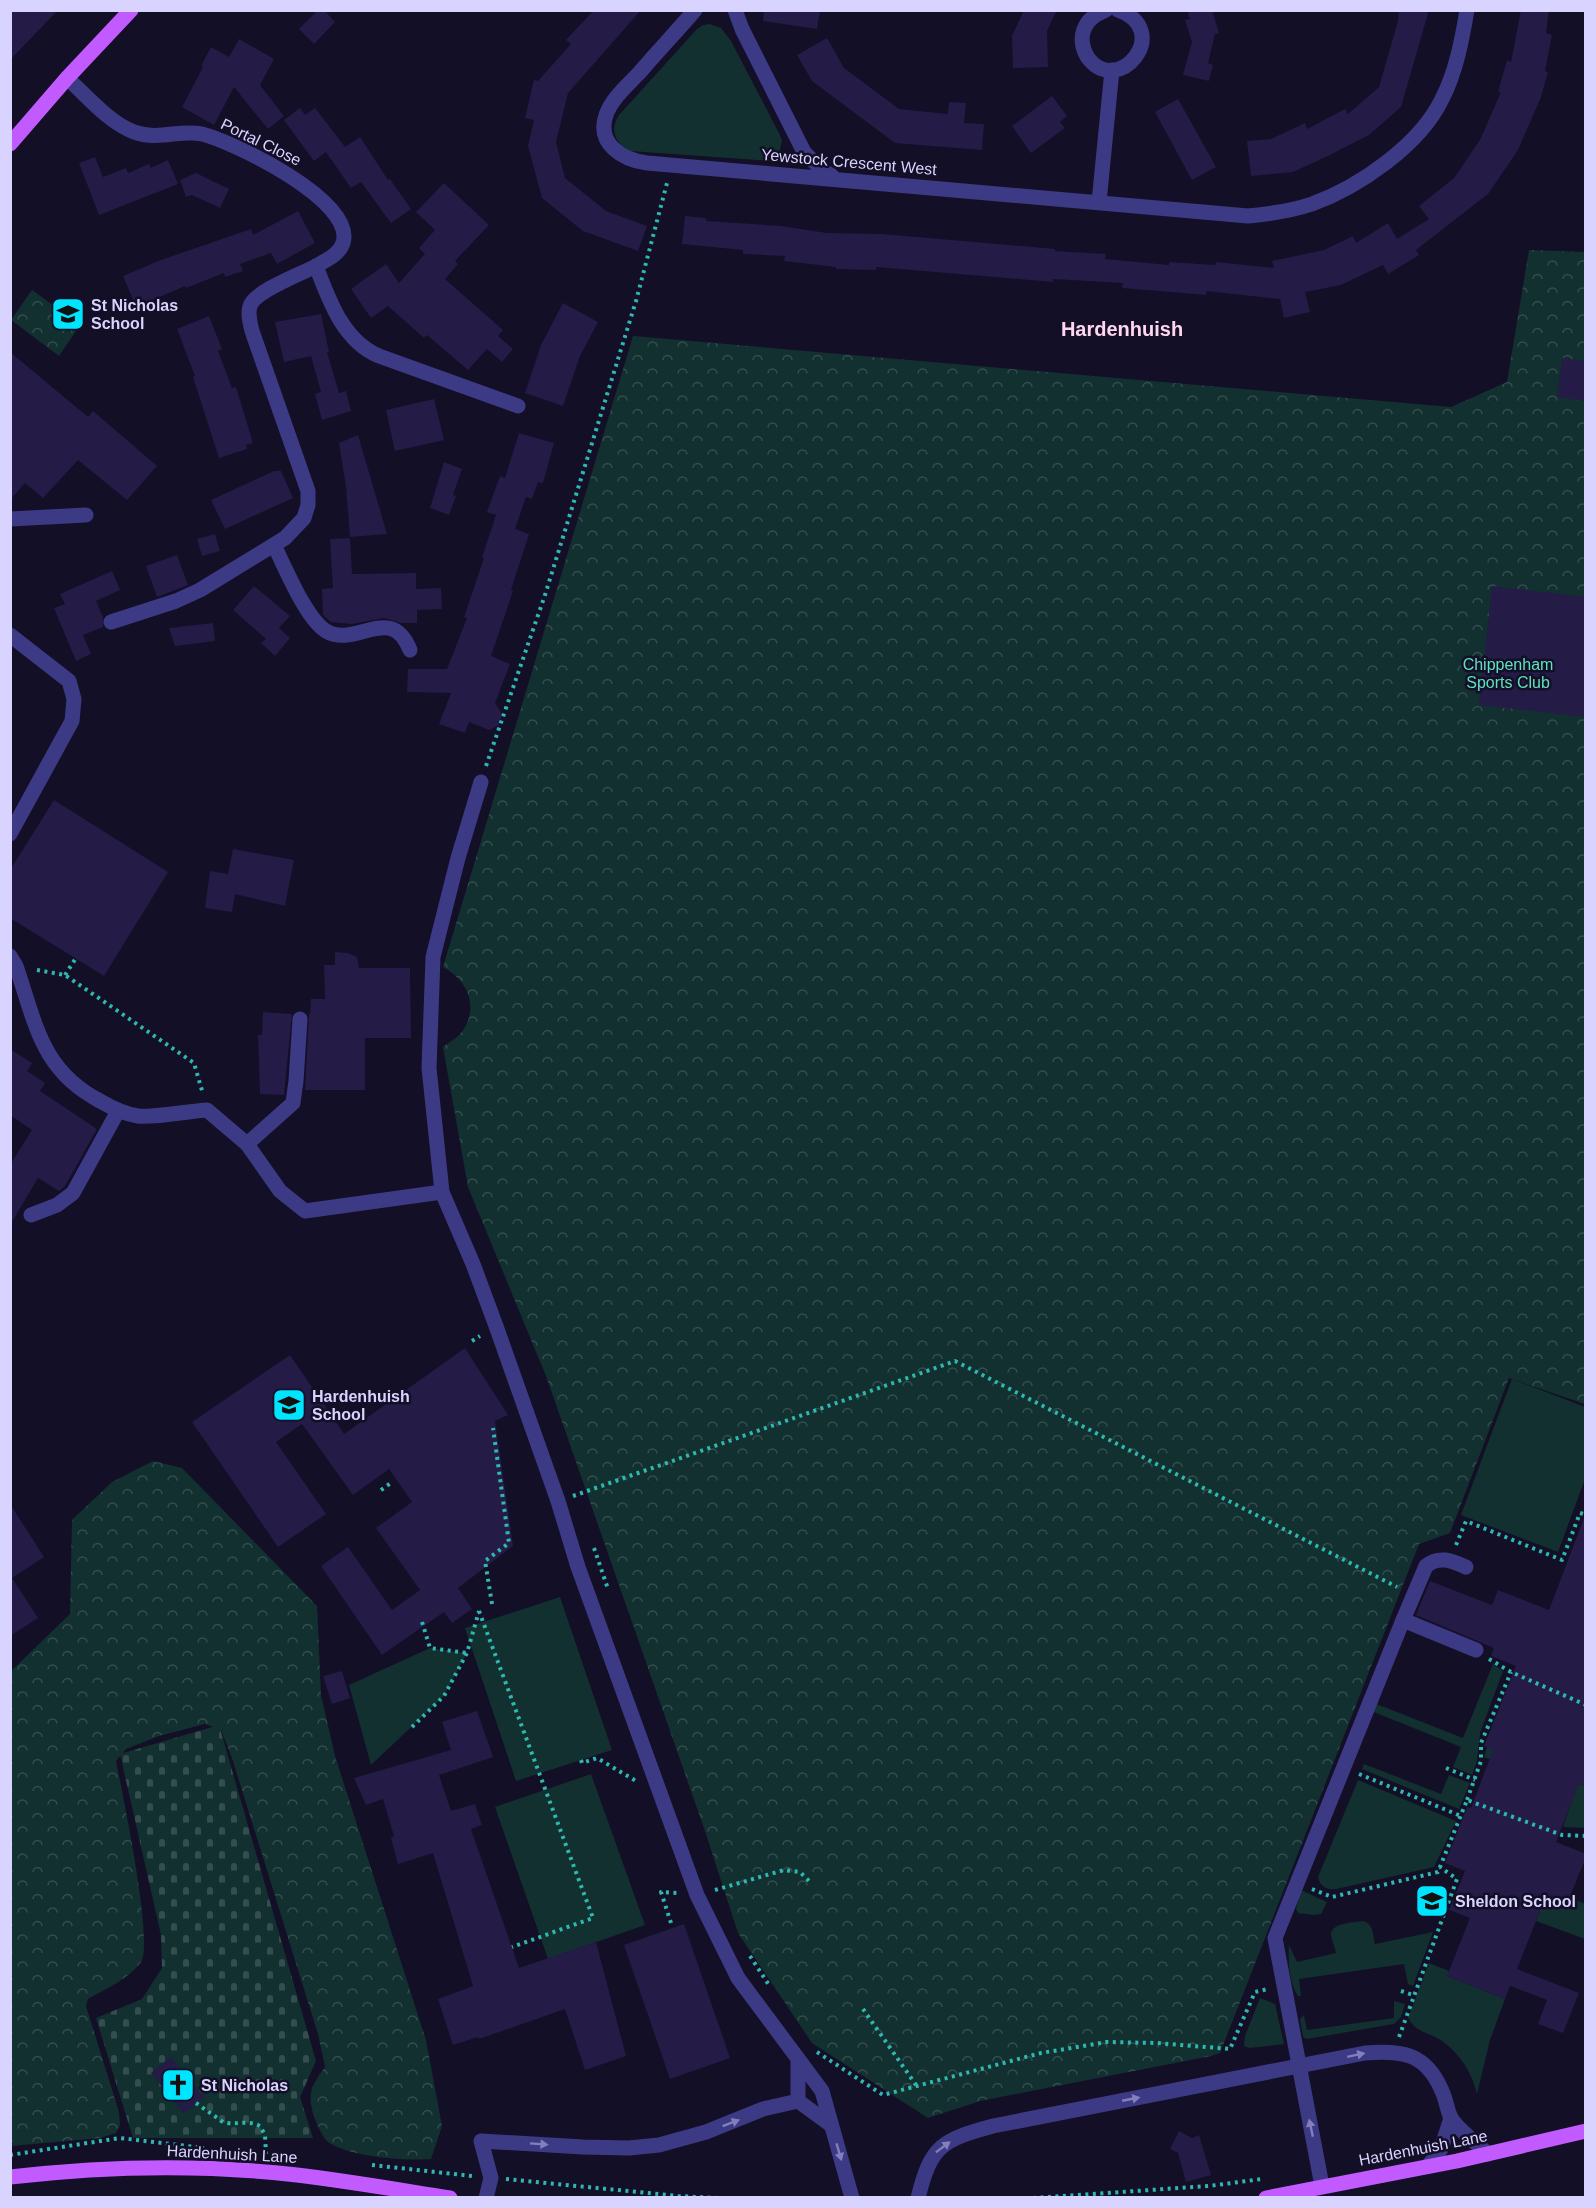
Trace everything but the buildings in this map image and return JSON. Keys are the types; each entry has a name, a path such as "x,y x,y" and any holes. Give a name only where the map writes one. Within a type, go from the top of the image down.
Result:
{"main road":[{"path":"10,144 67,78 131,10"},
{"name":"Hardenhuish Lane","path":"1266,2198 1488,2154 1586,2131"},
{"name":"Hardenhuish Lane","path":"10,2177 109,2168 225,2170 295,2175 450,2198"}],"street":[{"name":"Yewstock Crescent West","path":"695,10 611,104 604,122 606,138 612,148 625,158 635,162 1248,216 1277,213 1311,204 1342,191 1397,153 1416,136 1443,99 1463,38 1467,10"},
{"path":"735,10 742,29 804,152 822,170 840,179"},
{"path":"1106,10 1091,18 1085,26 1082,43 1084,52 1095,65 1112,70 1131,63 1141,47 1140,28 1134,20 1118,10"},
{"path":"1099,202 1112,70"},
{"name":"Portal Close","path":"67,78 110,117 132,131 158,136 193,133 212,137 304,184 339,222 344,241 340,250 316,266 261,294 253,301 250,308 252,331 301,470 308,498 307,511 299,525 274,545 231,569 200,590 176,601 111,622"},
{"path":"316,266 340,321 362,347 390,360 518,406"},
{"path":"10,519 86,515"},
{"path":"274,545 305,606 321,628 342,636 371,628 394,629 403,635 410,650"},
{"path":"10,635 68,678 73,692 74,710 72,721 10,834"},
{"path":"481,782 458,858 433,957 429,1068 442,1192 473,1264 558,1501 578,1567 697,1895 738,1978 795,2054 798,2062 822,2091 852,2198"},
{"path":"13,961 42,1044 60,1072 81,1091 118,1111 139,1117 207,1110 247,1144 280,1191 305,1211 442,1192"},
{"path":"247,1144 293,1103 300,1019"},
{"path":"31,1215 57,1205 73,1193 118,1111"},
{"path":"1322,2186 1275,1938 1426,1566 1439,1559 1450,1560 1466,1567"},
{"path":"1403,1620 1476,1650"},
{"path":"918,2198 924,2172 933,2155 964,2134 993,2126 1365,2053 1396,2052 1418,2059 1434,2073 1447,2102 1451,2118 1488,2154"},
{"path":"798,2062 798,2101"},
{"path":"486,2198 491,2178 481,2141 583,2147 630,2148 659,2145 690,2138 763,2109 798,2101 831,2125"},
{"path":"1428,2166 1441,2149 1451,2118"}],"path":[{"path":"481,782 545,596 636,301 671,165"},
{"path":"64,975 76,958"},
{"path":"13,961 64,975 194,1063 207,1110"},
{"path":"558,1501 955,1361 1413,1596"},
{"path":"492,1604 485,1561 509,1543 493,1428"},
{"path":"381,1490 391,1483"},
{"path":"1450,1560 1466,1521 1562,1560 1580,1513 1586,1515"},
{"path":"412,1728 444,1696 467,1653 479,1611 593,1918 512,1947"},
{"path":"422,1622 430,1648 467,1653"},
{"path":"1476,1650 1511,1672 1586,1706"},
{"path":"1297,1883 1332,1897 1438,1872 1481,1761 1481,1743 1511,1672"},
{"path":"581,1760 582,1763 597,1758 660,1795"},
{"path":"1446,1767 1474,1780"},
{"path":"1344,1768 1461,1816"},
{"path":"1467,1800 1562,1834 1586,1836"},
{"path":"1396,2052 1401,2027 1457,1879 1440,1867"},
{"path":"718,1901 713,1890 784,1870 801,1872 811,1883"},
{"path":"671,1923 661,1892 697,1895"},
{"path":"747,1952 772,1990"},
{"path":"811,2048 883,2095 1041,2053 1107,2042 1157,2043 1230,2049 1254,1992 1283,1985"},
{"path":"1401,1991 1413,1995"},
{"path":"863,2008 916,2085"},
{"path":"196,2103 228,2124 246,2121 260,2126 265,2135 266,2154"}],"green space":[{"path":"710,24 721,28 731,41 780,135 782,141 779,154 770,161 630,151 625,148 617,140 614,130 619,115 697,29"},
{"name":"Chippenham Sports Club","path":"1529,250 1585,252 1585,1404 1509,1378 1450,1533 1419,1544 1220,2053 980,2101 928,2118 812,2043 738,1933 705,1831 546,1376 468,1187 443,1047 462,1032 468,1020 470,1002 464,985 443,967 633,336 1451,407 1507,382"},
{"path":"32,290 80,325 59,356 11,320"},
{"path":"1512,1379 1585,1407 1585,1479 1558,1552 1461,1515"},
{"path":"153,1461 182,1468 317,1606 321,1695 335,1756 426,2040 442,2126 431,2159 393,2158 348,2151 327,2141 321,2133 311,2102 316,2079 325,2067 318,2034 232,1758 221,1730 205,1724 159,1736 126,1749 116,1761 136,1866 144,1949 141,1962 130,1974 88,1999 86,2006 119,2112 120,2125 116,2133 100,2138 11,2146 10,1672 70,1614 72,1520 112,1482"},
{"path":"560,1597 612,1750 516,1781 465,1628"},
{"path":"430,1648 467,1653 444,1696 371,1765 349,1685"},
{"path":"1493,1664 1503,1671 1480,1733 1477,1761 1472,1775 1453,1767 1461,1747 1371,1711 1374,1703 1463,1738"},
{"path":"219,1725 316,2061 300,2097 313,2138 133,2138 96,2018 142,1999 162,1968 161,1935 120,1754"},
{"path":"1487,1747 1585,1786 1585,1828 1563,1827 1575,1792 1484,1757"},
{"path":"1364,1764 1441,1794 1449,1775 1470,1783 1459,1809 1362,1769"},
{"path":"591,1774 645,1925 548,1959 495,1807"},
{"path":"1358,1780 1456,1821 1434,1867 1336,1889 1329,1889 1322,1885 1318,1877"},
{"path":"1301,1890 1327,1902 1321,1914 1298,1913 1296,1909"},
{"path":"1569,1897 1585,1904 1585,1939 1536,1921 1544,1901 1564,1909"},
{"path":"1363,1921 1371,1927 1375,1944 1433,1932 1413,1986 1408,1984 1404,1964 1299,1979 1301,1996 1298,1996 1291,1978 1289,1945 1297,1962 1336,1953 1331,1935 1333,1930 1345,1924"},
{"path":"1429,1963 1449,1971 1447,1976 1505,1999 1490,2040 1477,2094 1472,2078 1458,2056 1439,2039 1418,2029 1408,2018"},
{"path":"1260,1998 1275,2004 1284,2044 1250,2048 1244,2046 1245,2036"},
{"path":"1394,2001 1405,2004 1401,2017 1394,2024 1307,2039 1303,2037 1300,2019 1304,2015 1307,2030 1394,2018"}],"place":[{"name":"St Nicholas School","path":"68,314"},
{"name":"Hardenhuish School","path":"289,1405"},
{"name":"Sheldon School","path":"1432,1901"},
{"name":"St Nicholas","path":"178,2085"}],"district":[{"name":"Hardenhuish","path":"1122,329"}]}
